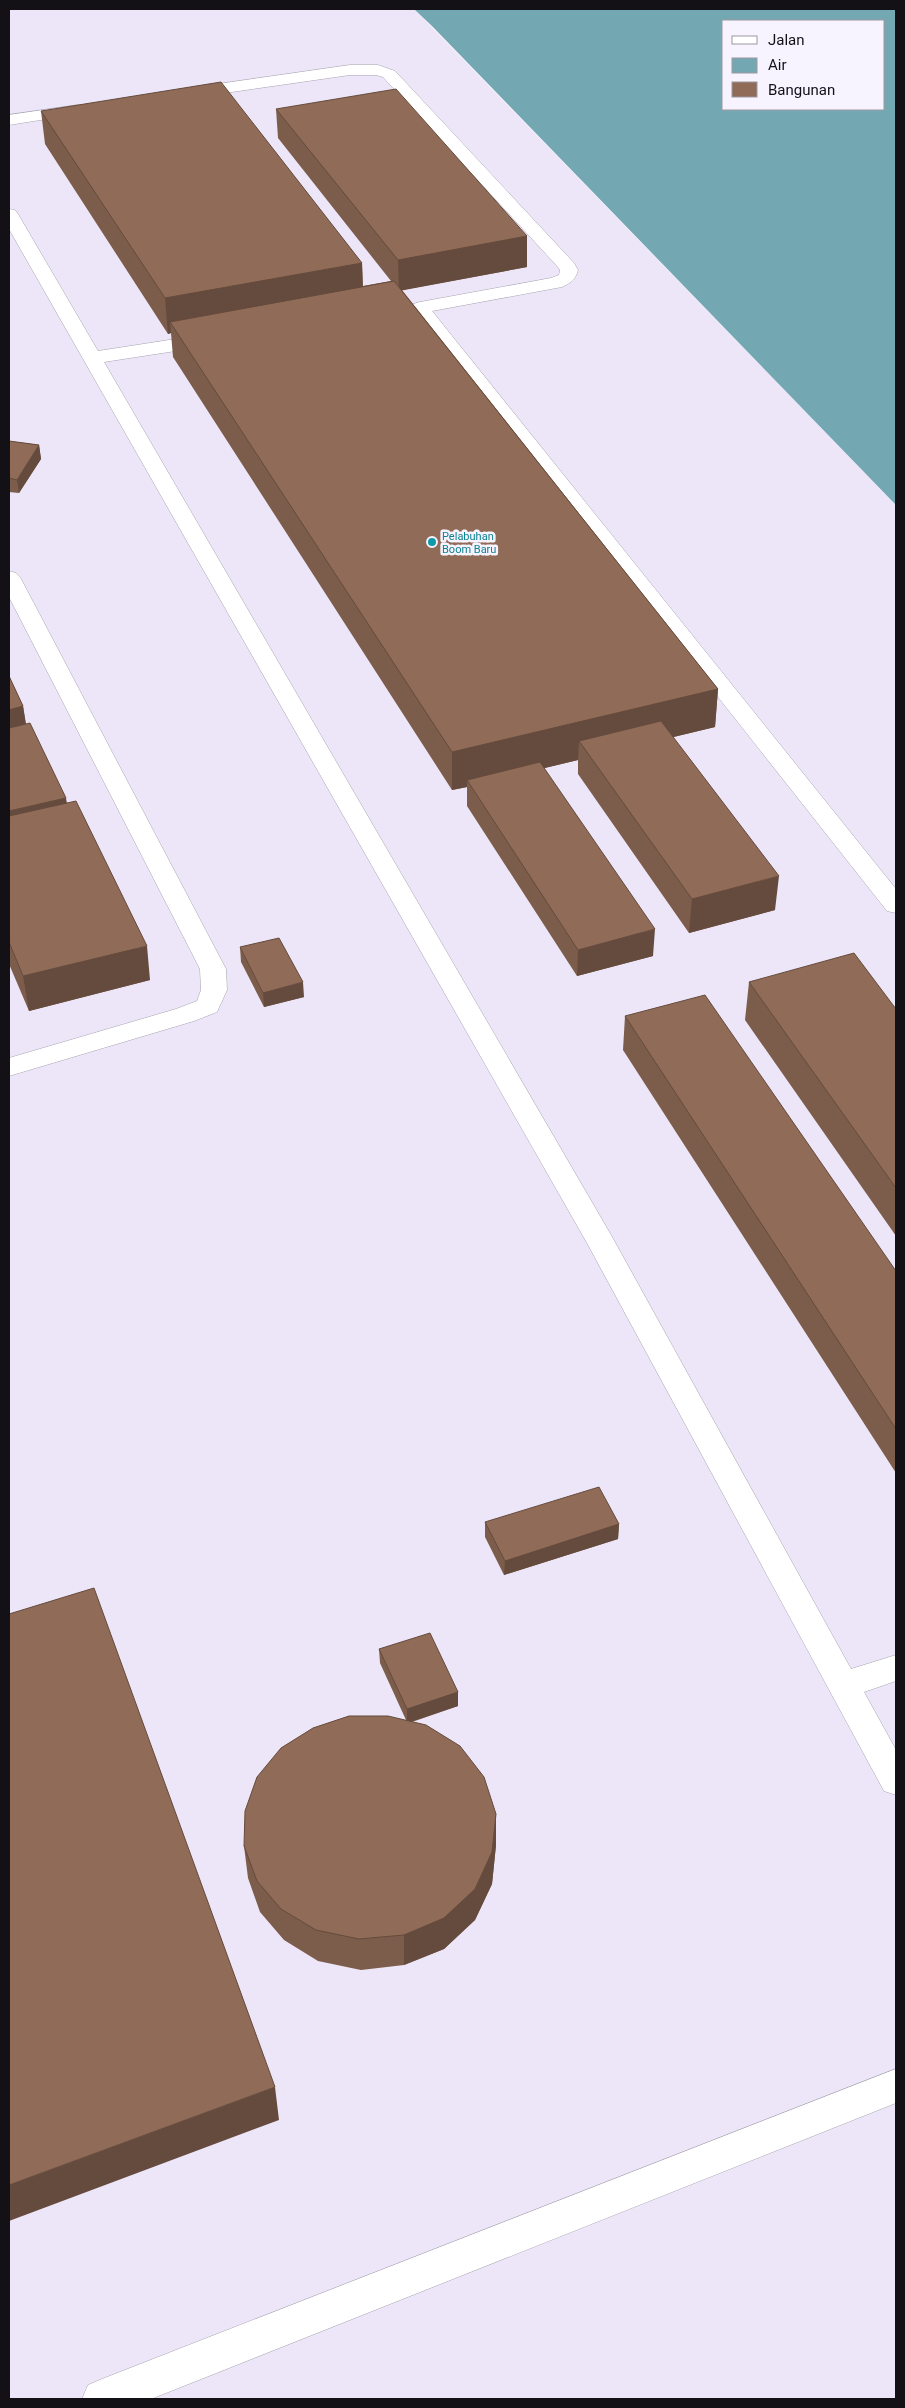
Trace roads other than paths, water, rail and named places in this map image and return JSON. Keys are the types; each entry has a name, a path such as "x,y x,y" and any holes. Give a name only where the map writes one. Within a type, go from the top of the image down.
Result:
{"lane":[{"path":"174,96 350,70 378,70 389,74 565,263 569,270 567,278 556,283 400,311"},
{"path":"9,120 96,107"},
{"path":"9,214 600,1242 896,1782"},
{"path":"420,308 896,905"},
{"path":"92,358 227,338"},
{"path":"9,577 213,968 214,990 208,1006 185,1015 9,1067"},
{"path":"843,1685 896,1668"},
{"path":"102,2399 896,2086"}],"water":[{"path":"414,9 896,9 896,505 432,26"}],"place":[{"name":"Pelabuhan Boom Baru","path":"432,542"}]}
